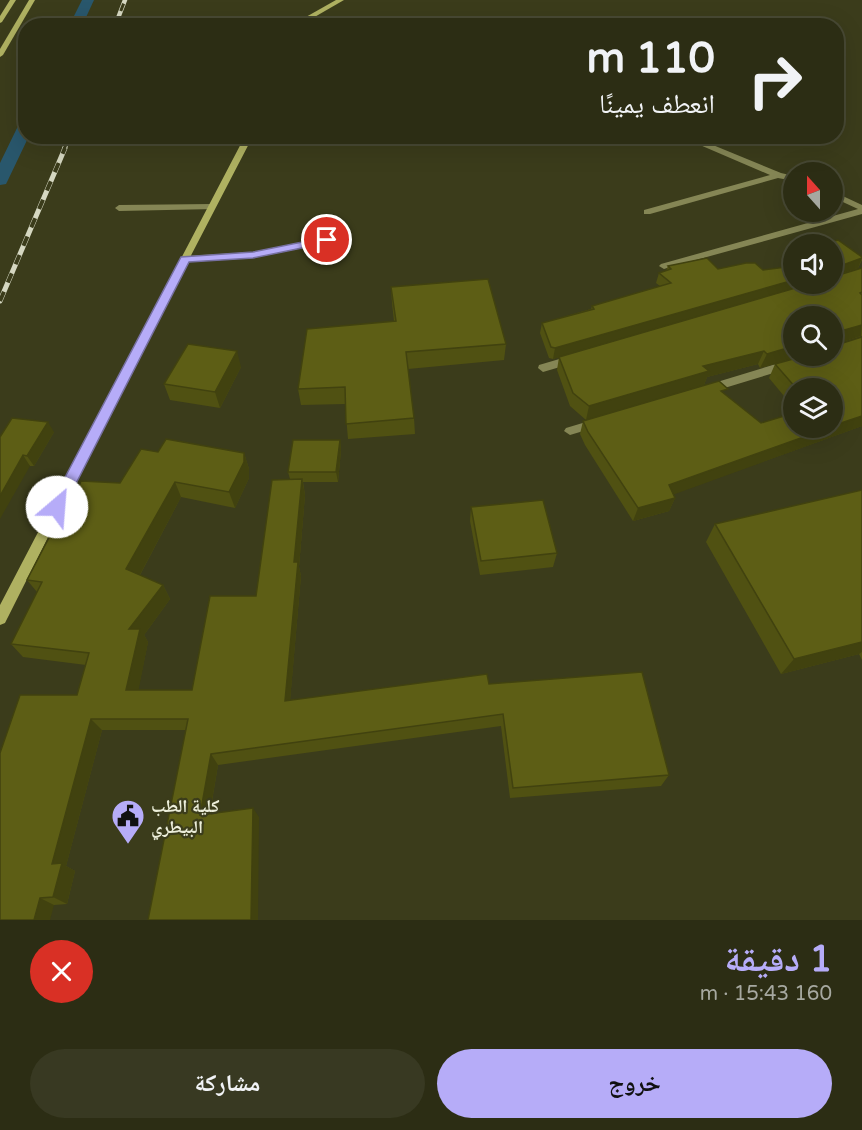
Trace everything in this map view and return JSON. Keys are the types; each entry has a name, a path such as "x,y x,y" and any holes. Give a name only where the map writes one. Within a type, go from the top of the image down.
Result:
{"street":[{"path":"0,21 13,0"},
{"path":"22,18 32,0"},
{"path":"307,18 340,0"},
{"path":"0,55 18,24"},
{"path":"0,619 245,144"},
{"path":"702,144 783,176"},
{"path":"647,212 778,175"},
{"path":"843,199 862,210"},
{"path":"119,208 212,207"},
{"path":"664,266 862,210"},
{"path":"185,259 253,255 327,240"},
{"path":"543,368 581,357"},
{"path":"694,393 783,366"},
{"path":"570,431 604,421"}],"building":[{"path":"843,244 862,257 843,265"},
{"path":"707,258 718,269 755,263 763,270 783,267 783,283 555,348 551,347 542,323 594,309 592,306 671,283 659,273 671,269 668,266"},
{"path":"862,268 862,292 860,293 862,295 862,325 843,330 843,306 783,306 783,349 767,354 764,351 703,366 709,371 589,406 573,393 559,357 783,292 783,294 843,294 843,274"},
{"path":"488,279 506,344 406,352 414,418 346,424 345,387 298,389 307,329 396,321 391,287"},
{"path":"862,337 862,416 843,422 843,378 787,378 775,364 783,362 783,366 843,366 843,343"},
{"path":"188,344 237,351 215,392 164,384"},
{"path":"719,381 728,389 721,391 761,423 783,416 783,438 801,438 669,485 675,498 638,508 583,421"},
{"path":"12,418 48,422 27,456 23,455 0,496 0,437"},
{"path":"166,439 244,453 244,462 229,492 175,482 126,569 163,585 129,629 140,629 126,690 192,690 210,596 256,596 272,480 302,479 294,562 298,562 285,701 487,674 489,684 642,672 669,775 513,788 503,714 211,754 200,815 253,808 251,920 148,920 188,719 91,719 52,864 62,863 53,897 40,898 34,920 0,920 0,753 20,695 77,695 89,653 11,644 42,582 27,580 66,505 71,506 81,481 120,483 141,449 158,452"},
{"path":"293,440 340,440 336,472 288,472"},
{"path":"862,490 862,642 794,659 715,524"},
{"path":"543,500 557,553 481,561 471,507"}],"waterway":[{"path":"79,18 88,0"},
{"path":"0,180 18,143"}],"railway":[{"path":"118,18 125,0"},
{"path":"64,149 66,144"},
{"path":"0,301 65,148"}],"place":[{"name":"كلية الطب البيطري","path":"128,845"}],"route":[{"path":"57,507 185,259 253,255 327,240"}]}
